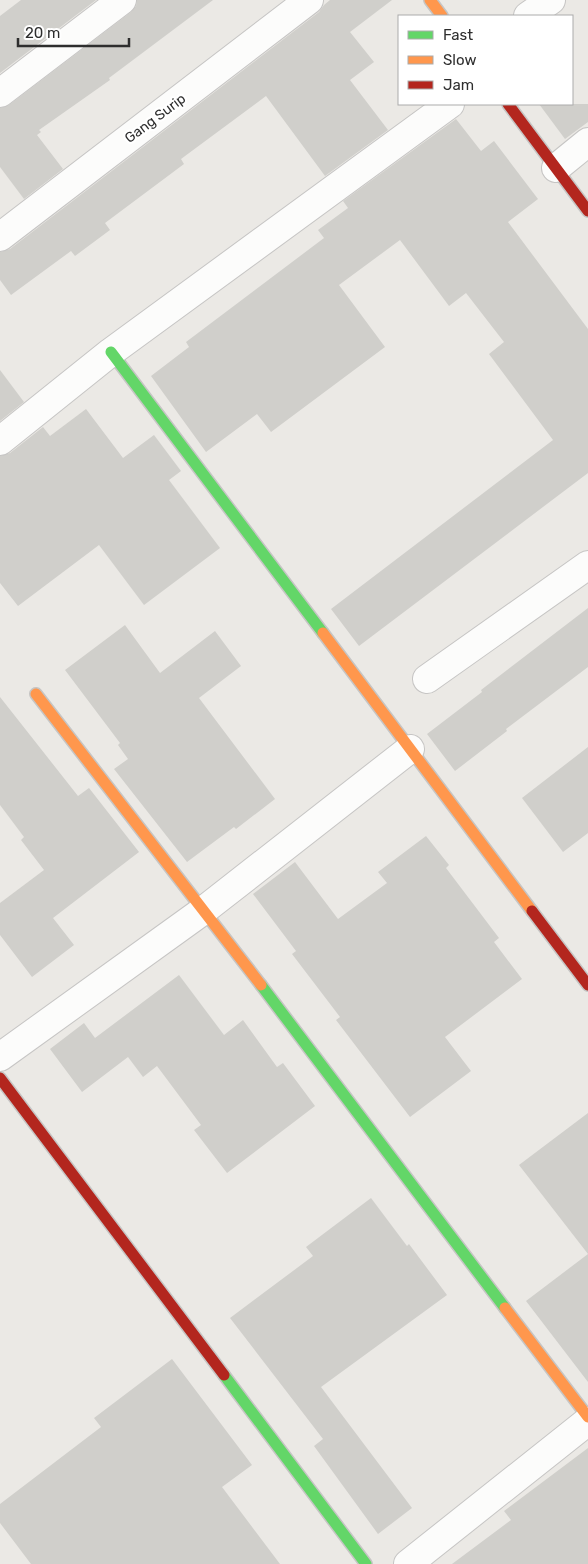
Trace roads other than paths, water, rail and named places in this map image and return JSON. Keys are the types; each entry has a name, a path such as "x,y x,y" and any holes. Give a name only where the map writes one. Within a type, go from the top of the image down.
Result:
{"main road":[{"path":"430,0 441,15"},
{"path":"509,105 588,211"},
{"path":"111,352 588,986"},
{"path":"36,694 204,910 588,1419"},
{"path":"0,1078 366,1564"}],"street":[{"path":"0,93 122,0"},
{"name":"Gang Surip","path":"0,236 309,0"},
{"path":"529,15 551,0"},
{"path":"0,441 111,352 449,105"},
{"path":"556,168 588,142"},
{"path":"428,679 588,565"},
{"path":"0,1057 204,910 410,749"},
{"path":"408,1564 588,1419"}]}
